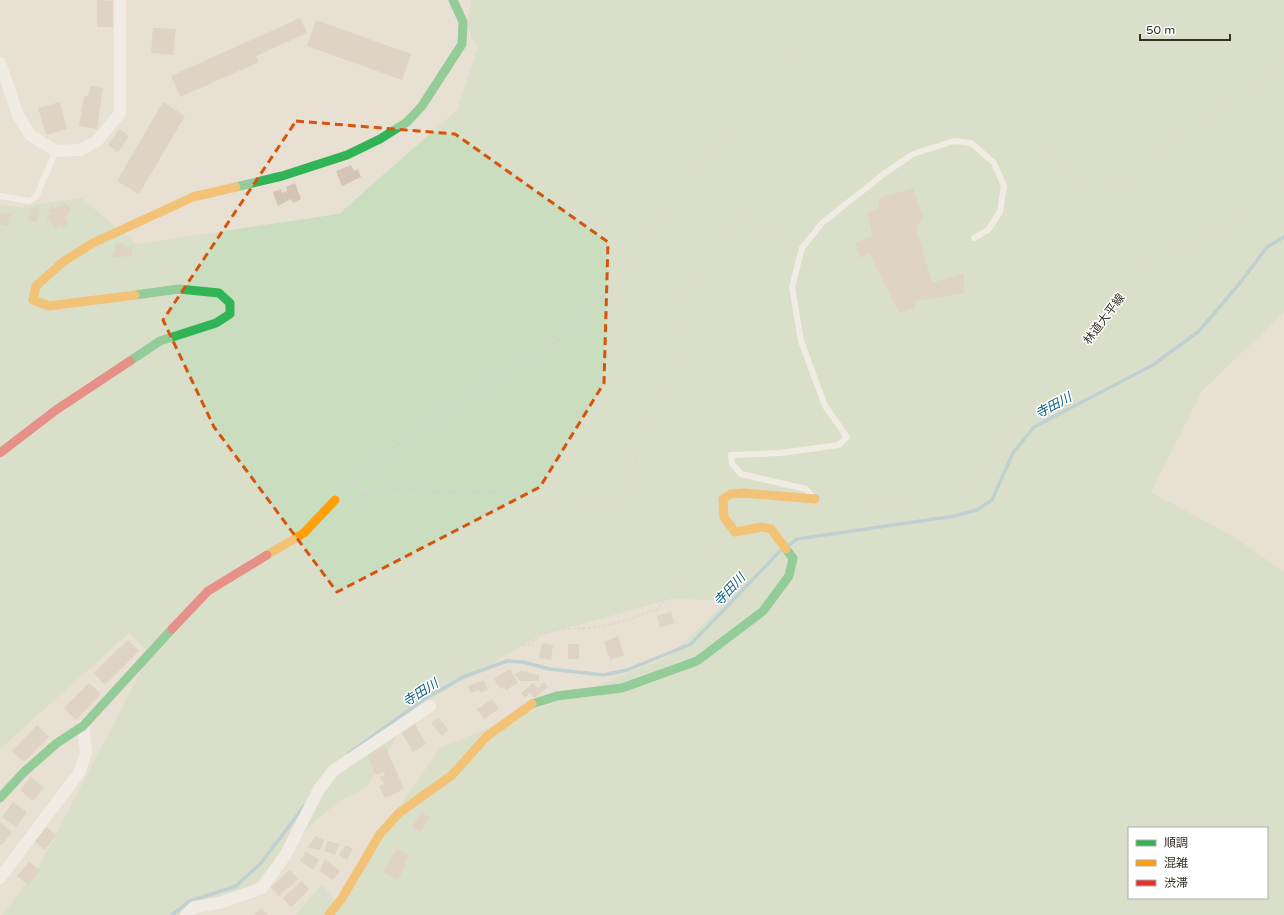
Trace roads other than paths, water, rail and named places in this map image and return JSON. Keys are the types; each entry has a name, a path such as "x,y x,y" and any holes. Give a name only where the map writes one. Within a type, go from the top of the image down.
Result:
{"street":[{"path":"0,63 18,115 30,136 56,151 80,150 97,141 120,113 120,0"},
{"path":"0,453 56,410 160,341 216,323 230,314 230,303 219,294 179,289 50,306 33,300 36,286 63,262 93,243 140,220 193,197 282,176 347,155 380,139 407,122 422,106 462,44 463,22 453,0"},
{"path":"329,915 342,898 380,834 399,813 452,775 487,736 530,705 557,696 622,688 697,661 763,611 789,576 793,558 771,529 762,527 735,532 724,518 722,508 724,499 732,494 815,499"},
{"path":"0,798 24,772 57,743 83,726 208,591 304,533 335,500"},
{"path":"186,915 194,906 219,903 262,888 286,854 319,789 334,770 430,706"},
{"path":"0,878 79,773 86,753 83,726"}],"lane":[{"path":"815,499 806,489 742,474 732,464 731,455 780,453 839,445 847,437 825,406 801,341 792,287 802,248 822,223 884,173 913,154 954,141 971,143 994,163 1004,186 1000,212 988,230 974,238"},
{"path":"0,196 29,201 36,197 56,151"}],"waterway":[{"name":"寺田川","path":"789,545 797,539 955,516 977,510 992,500 1013,453 1034,427 1153,365 1199,331 1240,283 1267,247 1284,237"},
{"name":"寺田川","path":"348,754 423,700 463,677 507,661 523,662 549,669 604,675 627,670 691,644 780,551"},
{"name":"寺田川","path":"172,915 190,901 236,886 261,863 305,805"}]}
